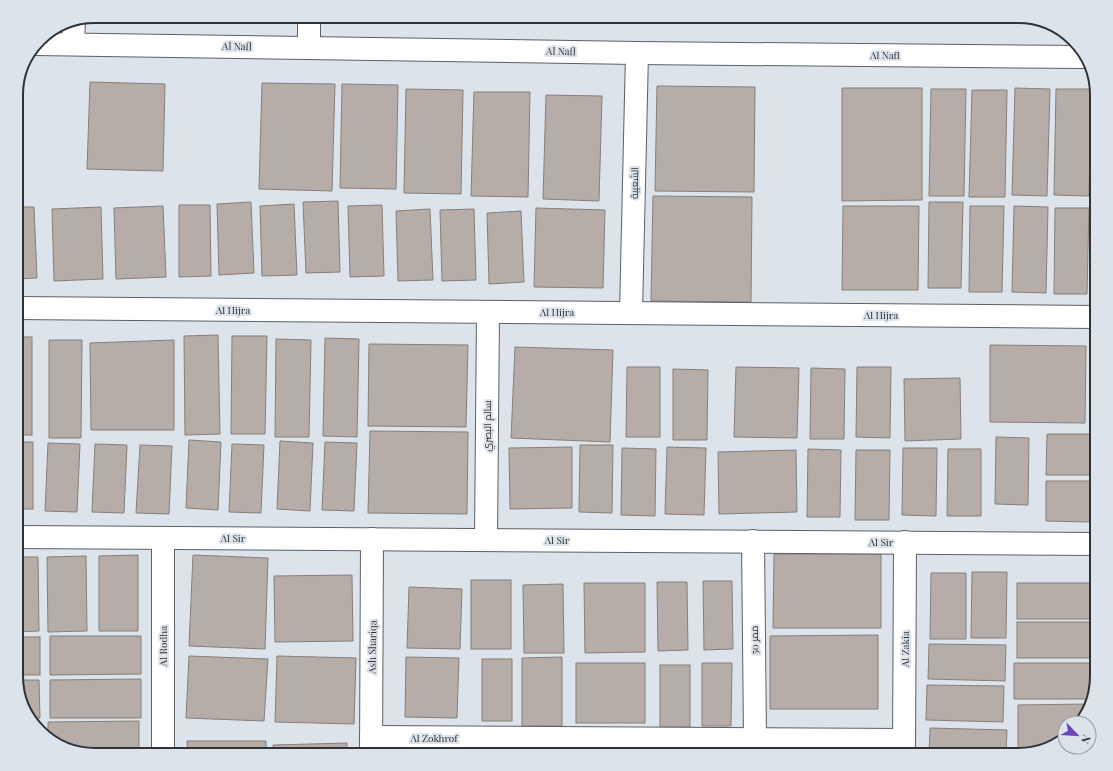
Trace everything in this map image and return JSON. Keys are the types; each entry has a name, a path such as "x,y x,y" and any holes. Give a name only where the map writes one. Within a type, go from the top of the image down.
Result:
{"street":[{"path":"309,47 310,23"},
{"path":"74,26 74,43"},
{"name":"Al Nafl","path":"45,44 74,43 637,53 1079,57"},
{"name":"الشعيبة","path":"631,313 637,53"},
{"name":"Al Hijra","path":"23,308 1090,317"},
{"name":"سالم البصري","path":"486,540 488,312"},
{"name":"Al Sir","path":"23,537 1090,544"},
{"name":"Al Rodha","path":"163,538 163,748"},
{"name":"Ash Shariqa","path":"371,746 372,539"},
{"name":"ممر 50","path":"753,541 755,739"},
{"name":"Al Zakia","path":"904,747 905,542"},
{"name":"Al Zokhrof","path":"371,746 512,746 755,739 904,747"}],"building":[{"path":"90,82 165,84 163,171 87,169"},
{"path":"262,83 335,84 332,191 259,189"},
{"path":"342,84 398,85 396,189 340,188"},
{"path":"657,86 755,87 754,192 655,191"},
{"path":"842,88 922,88 922,200 842,201"},
{"path":"1015,88 1050,89 1047,196 1012,195"},
{"path":"406,89 463,90 461,194 404,193"},
{"path":"931,89 966,89 964,196 929,196"},
{"path":"1056,89 1089,89 1089,196 1054,195"},
{"path":"972,90 1007,90 1005,197 969,197"},
{"path":"474,92 530,92 528,197 471,196"},
{"path":"546,95 602,96 599,201 543,199"},
{"path":"653,196 752,197 751,302 651,301"},
{"path":"338,201 340,272 306,273 303,202"},
{"path":"251,202 254,273 219,275 217,204"},
{"path":"929,202 963,202 961,288 928,288"},
{"path":"294,204 297,275 262,276 260,206"},
{"path":"179,205 210,205 211,276 179,277"},
{"path":"382,205 384,276 350,277 348,206"},
{"path":"163,206 166,277 116,279 114,208"},
{"path":"843,206 919,206 918,290 842,290"},
{"path":"970,206 1004,206 1002,292 969,292"},
{"path":"1014,206 1048,207 1046,293 1012,292"},
{"path":"23,207 34,207 37,278 23,279"},
{"path":"101,207 103,279 54,281 52,209"},
{"path":"536,208 605,210 603,288 534,287"},
{"path":"1055,208 1089,208 1087,294 1054,294"},
{"path":"430,209 433,280 398,281 396,211"},
{"path":"474,209 476,280 442,281 440,210"},
{"path":"521,211 524,282 489,284 487,213"},
{"path":"218,335 220,434 185,435 184,336"},
{"path":"232,336 267,336 265,434 231,434"},
{"path":"23,337 32,337 32,435 23,435"},
{"path":"325,338 359,339 357,437 323,436"},
{"path":"276,339 311,340 309,437 275,437"},
{"path":"49,340 82,340 81,438 49,438"},
{"path":"174,340 174,430 91,430 90,343"},
{"path":"369,344 468,345 466,427 368,426"},
{"path":"990,345 1086,346 1085,423 990,422"},
{"path":"515,347 613,350 610,442 511,438"},
{"path":"627,367 660,367 660,437 626,437"},
{"path":"736,367 799,368 797,438 734,437"},
{"path":"857,367 891,367 890,438 856,437"},
{"path":"811,368 845,369 844,439 810,439"},
{"path":"673,369 708,370 707,440 673,440"},
{"path":"960,378 961,439 905,441 904,379"},
{"path":"370,431 468,432 467,514 368,513"},
{"path":"1047,434 1090,434 1090,475 1046,475"},
{"path":"996,437 1029,438 1028,505 995,504"},
{"path":"189,440 221,442 218,510 186,508"},
{"path":"280,441 313,443 310,511 277,509"},
{"path":"23,442 33,442 33,509 23,509"},
{"path":"325,442 357,443 354,511 322,510"},
{"path":"48,443 80,444 77,512 45,511"},
{"path":"95,444 127,445 124,513 92,512"},
{"path":"232,444 264,445 261,513 229,512"},
{"path":"140,445 172,446 169,514 136,513"},
{"path":"580,445 613,445 612,513 579,512"},
{"path":"572,447 572,508 510,509 509,448"},
{"path":"667,447 706,448 704,515 665,514"},
{"path":"622,448 656,449 655,516 621,515"},
{"path":"903,448 937,448 936,516 902,515"},
{"path":"808,449 841,450 840,517 807,517"},
{"path":"948,449 981,449 981,516 947,516"},
{"path":"796,450 797,512 719,514 718,452"},
{"path":"856,450 890,450 889,520 855,520"},
{"path":"1046,481 1090,481 1090,522 1046,521"},
{"path":"774,554 881,554 881,628 773,628"},
{"path":"138,555 138,631 99,631 99,556"},
{"path":"193,555 268,558 265,649 189,646"},
{"path":"86,556 87,631 48,632 47,557"},
{"path":"23,557 38,557 39,631 23,632"},
{"path":"972,572 1007,572 1006,638 971,638"},
{"path":"931,573 966,573 966,639 930,639"},
{"path":"352,575 353,641 275,642 274,576"},
{"path":"471,580 511,580 511,649 471,649"},
{"path":"703,581 732,581 733,649 704,650"},
{"path":"657,582 687,582 688,650 658,651"},
{"path":"584,583 645,583 645,652 585,653"},
{"path":"1017,583 1090,583 1090,619 1017,619"},
{"path":"563,584 564,653 524,653 523,585"},
{"path":"409,587 462,589 460,649 407,648"},
{"path":"1017,622 1090,622 1090,658 1017,658"},
{"path":"878,635 878,709 770,709 770,636"},
{"path":"50,636 141,636 141,674 50,675"},
{"path":"23,637 40,637 40,675 23,675"},
{"path":"929,644 1006,645 1005,681 928,679"},
{"path":"189,656 268,659 264,721 186,718"},
{"path":"277,656 356,658 354,724 275,722"},
{"path":"406,657 459,658 457,718 405,717"},
{"path":"562,657 562,726 522,726 522,658"},
{"path":"482,659 512,659 512,721 482,721"},
{"path":"576,663 645,663 645,723 576,723"},
{"path":"702,663 732,663 731,726 702,726"},
{"path":"1014,663 1090,663 1088,694 1086,699 1014,699"},
{"path":"660,665 690,665 690,727 660,727"},
{"path":"141,679 141,718 50,718 50,680"},
{"path":"23,680 39,680 40,718 37,718 33,712 25,694"},
{"path":"927,685 1004,686 1003,722 926,720"},
{"path":"1084,704 1079,715 1057,715 1057,736 1036,746 1018,748 1018,705"},
{"path":"139,721 139,748 81,747 63,741 55,736 48,730 48,722"},
{"path":"930,728 1007,730 1006,748 929,748"},
{"path":"187,741 266,741 266,748 188,748"},
{"path":"347,743 347,748 273,748 273,745"}]}
